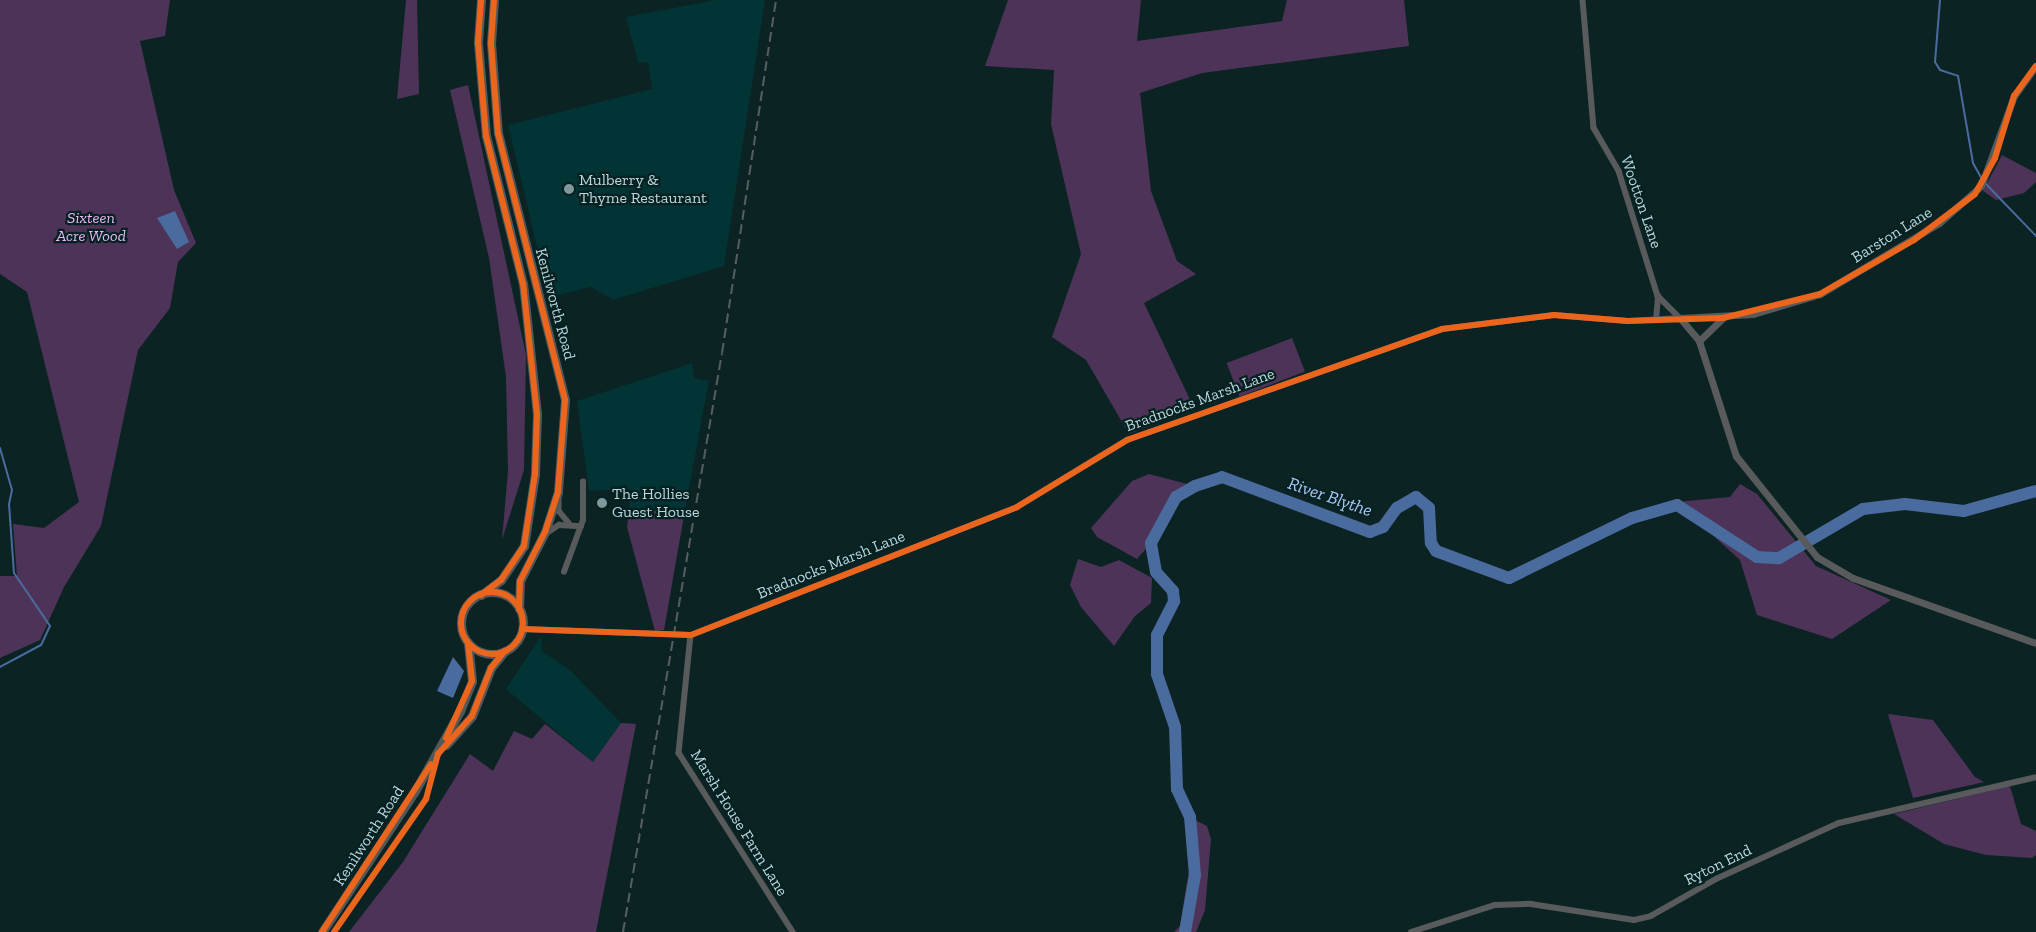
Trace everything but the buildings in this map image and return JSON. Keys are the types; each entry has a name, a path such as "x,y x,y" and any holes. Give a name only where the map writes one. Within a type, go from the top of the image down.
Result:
{"highway":[{"name":"Kenilworth Road","path":"481,0 480,90 499,196 523,284 536,414 535,474 524,546 501,580 481,595"},
{"name":"Kenilworth Road","path":"494,0 491,43 498,133 565,400 558,492 544,535 520,582 519,609"},
{"path":"503,594 519,609 522,629 505,651 485,654 468,643 462,619 465,609 481,595 503,594"},
{"name":"Kenilworth Road","path":"322,932 438,754 472,681 468,643"},
{"name":"Kenilworth Road","path":"438,754 472,716 491,668 505,651"}],"street":[{"name":"Wootton Lane","path":"1583,0 1594,128 1619,171 1658,296 1656,320"},
{"name":"Barston Lane","path":"1680,318 1723,318 1784,306 1834,287 1939,223 1981,186 1987,175 2014,96 2036,66"},
{"name":"Wootton Lane","path":"1658,296 1680,318"},
{"name":"Bradnocks Marsh Lane","path":"522,629 691,636 1017,507 1127,440 1442,329 1554,315 1656,320 1680,318"},
{"path":"1680,318 1699,341 1736,456 1753,482 1802,536 1817,557 1853,578 2036,643"},
{"path":"1699,341 1723,318"},
{"path":"564,572 581,526 583,482"},
{"name":"Kenilworth Road","path":"558,492 559,511 570,524"},
{"path":"544,535 570,524 581,526"},
{"name":"Marsh House Farm Lane","path":"691,636 679,753 793,932"},
{"name":"Ryton End","path":"1410,932 1496,905 1532,904 1634,920 1651,916 1716,879 1840,824 2036,777"}],"shaded area":[{"path":"716,0 765,0 724,266 613,300 591,287 549,297 508,125 652,89 648,62 638,63 626,17"},
{"path":"692,363 694,378 709,381 685,510 629,512 631,489 589,491 577,401"},
{"path":"541,636 542,651 571,671 621,723 593,762 506,689"}],"green space":[{"name":"Sixteen Acre Wood","path":"0,0 170,0 165,36 140,41 174,190 196,243 178,262 170,308 138,350 101,526 64,587 40,640 0,658 0,576 17,576 13,524 44,528 79,502 27,292 0,274"},
{"path":"406,0 417,0 419,94 397,99"},
{"path":"1008,0 1141,0 1137,41 1282,21 1287,0 1404,0 1409,46 1202,73 1140,93 1151,191 1177,261 1196,274 1144,303 1194,408 1129,434 1086,360 1052,337 1081,254 1051,124 1054,70 985,66"},
{"path":"468,85 526,355 524,470 502,540 508,471 506,377 489,258 450,90"},
{"path":"2002,155 2036,173 2036,182 2024,193 1996,200 1983,191"},
{"path":"1292,338 1305,372 1240,397 1227,363"},
{"path":"1149,474 1195,486 1176,497 1151,543 1137,559 1097,537 1091,528 1132,481"},
{"path":"1740,484 1757,494 1816,566 1891,600 1832,639 1757,615 1740,560 1676,502 1730,497"},
{"path":"685,510 664,630 655,631 627,527 629,512"},
{"path":"1078,559 1101,567 1119,560 1152,578 1151,603 1135,616 1114,646 1081,607 1070,585"},
{"path":"1888,714 1933,720 1975,777 1984,782 1913,798"},
{"path":"621,723 636,724 596,932 349,932 403,862 470,754 493,771 514,731 532,739 545,724 593,762"},
{"path":"2010,786 2021,824 2036,831 2036,855 2032,858 1986,855 1944,844 1894,814"},
{"path":"1187,816 1207,826 1211,839 1205,910 1196,932 1174,932 1180,926 1189,870"}],"water":[{"path":"175,211 189,242 177,249 157,218"},
{"path":"453,657 464,671 453,698 437,691"}],"waterway":[{"path":"1940,0 1935,62 1940,70 1958,76 1973,163 1982,179"},
{"path":"1985,183 2036,236"},
{"path":"0,448 12,490 9,504 14,573 50,626 41,645 0,667"},
{"name":"River Blythe","path":"1185,932 1195,875 1190,817 1177,789 1175,727 1157,674 1157,635 1174,601 1173,591 1156,572 1151,543 1176,497 1195,486 1222,477 1370,532 1383,527 1397,508 1416,497 1429,508 1431,543 1436,551 1509,578 1632,518 1677,505 1757,557 1779,558 1863,509 1905,504 1964,511 2036,491"}],"railway":[{"path":"623,932 722,353 776,0"}],"cycle path":[{"path":"481,0 478,42 486,136 523,284 537,414 535,474 524,546 501,580 481,595"},
{"path":"494,0 491,43 498,133 565,400 558,492 546,530 520,581 519,609"},
{"path":"522,629 691,635 1017,507 1127,440 1442,329 1554,315 1628,321 1723,318 1820,294 1914,240 1975,194 1995,158 2014,96 2036,66"},
{"path":"492,592 504,595 514,601 520,611 523,623 520,635 514,645 504,651 492,654 480,651 470,645 464,635 461,623 464,611 470,601 480,595 492,592"},
{"path":"446,738 472,681 468,643"},
{"path":"334,932 426,799 438,754 472,716 491,668 505,651"},
{"path":"322,932 431,764"}],"place":[{"name":"Mulberry & Thyme Restaurant","path":"569,189"},
{"name":"The Hollies Guest House","path":"602,503"}]}
